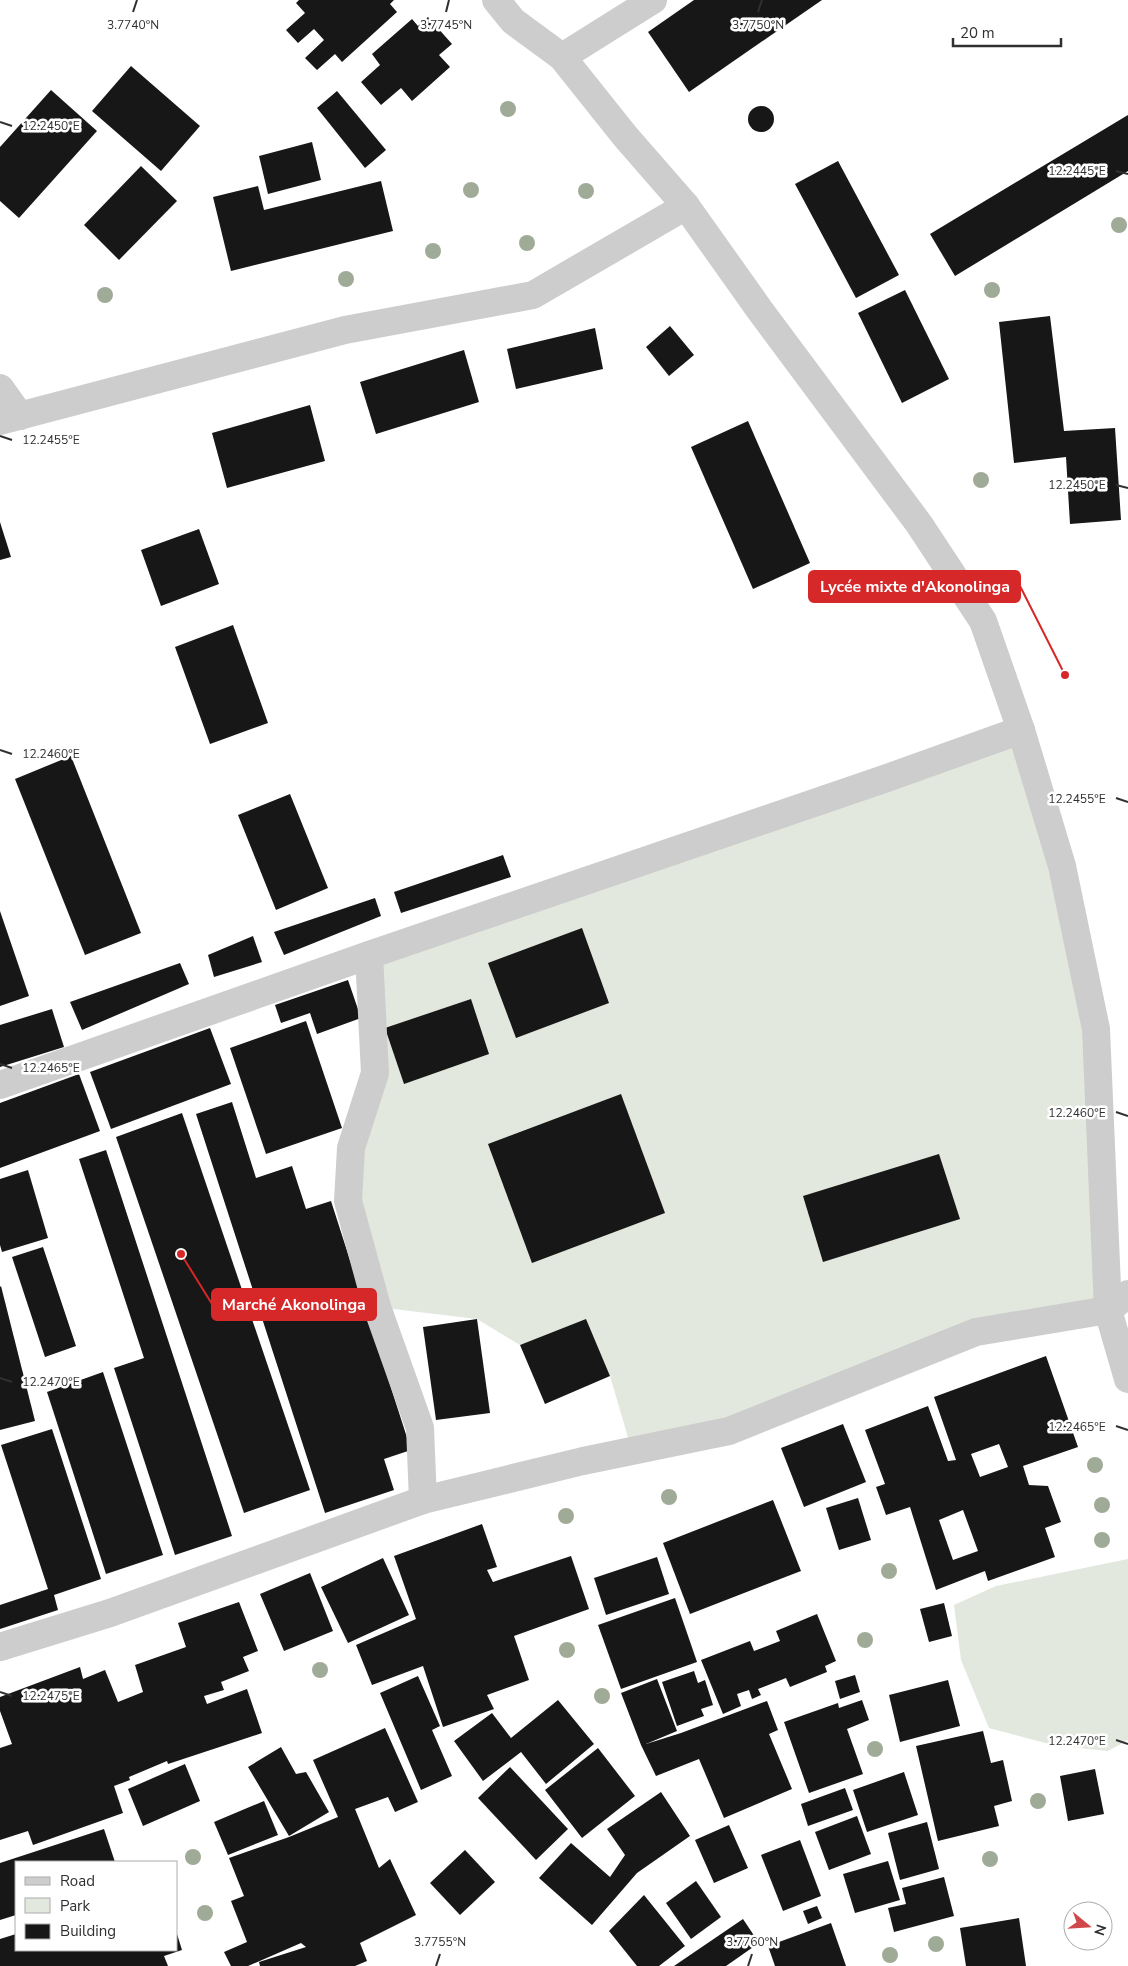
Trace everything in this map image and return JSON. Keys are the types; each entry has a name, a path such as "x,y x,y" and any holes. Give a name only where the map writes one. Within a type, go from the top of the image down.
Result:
{"street":[{"path":"496,0 513,20 562,56 625,136 686,206 759,309 919,524 983,621 1021,730 1062,866 1096,1029 1118,1302 1128,1379"},
{"path":"562,56 653,0"},
{"path":"0,388 10,419 345,330 533,295 686,206"},
{"path":"0,1085 369,955 887,778 1021,730"},
{"path":"369,955 374,1073 352,1148 348,1202 377,1308 420,1428 424,1500"},
{"path":"0,1647 110,1613 424,1500 584,1461 729,1431 976,1332 1118,1302"}],"green space":[{"path":"1021,730 1096,1029 1108,1310 976,1332 632,1451 610,1376 586,1320 520,1345 477,1319 377,1307 351,1148 375,1073 369,955"},
{"path":"1128,1559 1128,1740 1108,1751 1053,1745 989,1728 961,1660 954,1605 996,1586"}],"building":[{"path":"299,0 394,0 390,4 397,12 342,62 335,54 317,70 305,58 324,40 314,29 298,43 286,30 305,13 296,3"},
{"path":"694,0 822,0 689,92 648,32"},
{"path":"428,17 452,44 439,55 450,67 412,101 401,88 381,105 361,82 380,65 372,54 412,19 418,26"},
{"path":"131,66 200,126 161,171 92,111"},
{"path":"51,90 97,131 19,218 0,201 0,147"},
{"path":"337,91 386,150 365,168 317,108"},
{"path":"761,106 770,110 774,119 770,128 761,132 752,128 748,119 752,110"},
{"path":"1128,115 1128,171 955,276 930,234"},
{"path":"312,142 321,180 268,194 259,156"},
{"path":"838,161 899,275 856,298 795,184"},
{"path":"141,166 177,201 119,260 84,225"},
{"path":"381,181 393,231 231,271 213,197 258,186 264,210"},
{"path":"905,290 949,379 902,403 858,313"},
{"path":"1050,316 1064,431 1115,428 1121,520 1070,524 1066,457 1014,463 999,322"},
{"path":"670,326 694,355 669,376 646,347"},
{"path":"595,328 603,369 516,389 507,349"},
{"path":"464,350 479,402 376,434 360,382"},
{"path":"310,405 325,461 227,488 212,433"},
{"path":"748,421 810,563 753,589 691,447"},
{"path":"0,522 11,557 0,560"},
{"path":"199,529 219,584 161,606 141,550"},
{"path":"233,625 268,723 210,744 175,647"},
{"path":"71,756 141,933 85,955 15,779"},
{"path":"290,794 328,888 276,910 238,815"},
{"path":"503,855 511,877 401,913 394,892"},
{"path":"375,898 381,916 284,955 274,932"},
{"path":"0,911 29,996 0,1006"},
{"path":"582,928 609,1003 516,1038 488,963"},
{"path":"253,936 262,962 214,977 208,955"},
{"path":"180,963 189,984 82,1030 70,1002"},
{"path":"348,980 361,1018 317,1034 310,1013 281,1023 275,1005"},
{"path":"471,999 489,1054 404,1084 385,1028"},
{"path":"52,1009 64,1047 0,1067 0,1025"},
{"path":"306,1021 342,1128 266,1154 230,1048"},
{"path":"210,1028 231,1084 111,1129 90,1072"},
{"path":"79,1074 100,1131 0,1168 0,1103"},
{"path":"621,1094 665,1213 532,1263 488,1144"},
{"path":"232,1102 256,1178 292,1166 306,1209 331,1201 411,1450 384,1459 394,1490 325,1513 196,1114"},
{"path":"182,1113 310,1490 244,1513 116,1137"},
{"path":"106,1150 232,1536 175,1555 114,1368 144,1358 79,1159"},
{"path":"939,1154 960,1219 823,1262 803,1196"},
{"path":"28,1170 48,1238 2,1252 0,1245 0,1179"},
{"path":"43,1247 76,1346 45,1357 12,1257"},
{"path":"0,1287 35,1421 0,1430"},
{"path":"477,1319 490,1413 436,1420 423,1327"},
{"path":"586,1319 610,1376 545,1404 520,1345"},
{"path":"1046,1356 1078,1447 1023,1466 1029,1485 1048,1486 1061,1522 1045,1528 1055,1557 988,1581 985,1571 936,1590 910,1507 886,1515 876,1487 885,1484 865,1430 928,1406 948,1461 956,1460 934,1397","holes":["999,1444 1008,1467 980,1477 971,1454","963,1510 978,1551 953,1560 939,1520"]},
{"path":"103,1372 163,1555 106,1574 47,1392"},
{"path":"843,1424 866,1482 804,1507 781,1448"},
{"path":"52,1429 101,1579 54,1595 58,1610 0,1629 0,1605 48,1589 1,1445"},
{"path":"858,1498 871,1540 839,1550 826,1508"},
{"path":"773,1500 801,1571 690,1614 663,1543"},
{"path":"482,1524 497,1567 487,1570 493,1582 571,1556 589,1609 514,1636 529,1680 487,1695 494,1709 443,1727 423,1666 372,1685 356,1645 416,1619 394,1556"},
{"path":"657,1557 669,1594 606,1615 594,1578"},
{"path":"383,1558 409,1615 348,1643 321,1587"},
{"path":"310,1573 333,1631 284,1651 260,1594"},
{"path":"675,1598 697,1662 621,1689 598,1625"},
{"path":"239,1602 258,1651 243,1657 249,1671 221,1682 224,1690 204,1696 207,1704 247,1689 262,1733 168,1764 167,1761 129,1777 130,1780 114,1786 123,1813 33,1845 28,1831 0,1840 0,1748 12,1744 0,1711 0,1697 80,1667 83,1679 105,1670 118,1702 143,1692 135,1665 186,1647 178,1623"},
{"path":"944,1603 952,1636 929,1642 920,1609"},
{"path":"817,1614 836,1661 825,1666 827,1672 790,1687 786,1678 758,1689 761,1695 752,1699 749,1690 737,1694 741,1706 723,1714 701,1660 750,1641 754,1651 780,1641 776,1631"},
{"path":"694,1671 698,1683 705,1680 713,1705 701,1709 704,1716 677,1726 662,1682"},
{"path":"855,1675 860,1692 840,1699 835,1681"},
{"path":"418,1676 440,1726 432,1730 452,1776 421,1790 380,1693"},
{"path":"657,1679 677,1731 646,1744 767,1701 778,1730 769,1734 792,1789 724,1818 699,1759 656,1776 641,1745 621,1693"},
{"path":"948,1680 960,1726 900,1742 889,1695"},
{"path":"558,1700 594,1744 546,1784 521,1752 483,1781 454,1741 492,1713 511,1738"},
{"path":"862,1700 869,1720 847,1729 863,1774 809,1793 784,1722 838,1703 839,1708"},
{"path":"385,1728 418,1802 395,1812 388,1797 355,1809 379,1868 390,1859 416,1915 360,1943 367,1961 355,1966 260,1966 259,1962 306,1947 301,1943 248,1966 231,1966 224,1952 247,1942 231,1901 244,1896 229,1858 338,1817 313,1760"},
{"path":"983,1731 991,1763 1003,1760 1012,1801 994,1806 999,1826 938,1841 916,1746"},
{"path":"281,1747 296,1774 306,1772 329,1812 289,1836 248,1767"},
{"path":"598,1748 635,1796 582,1838 545,1790"},
{"path":"185,1764 200,1801 143,1826 128,1789"},
{"path":"510,1767 568,1829 536,1860 478,1798"},
{"path":"1095,1769 1104,1814 1068,1821 1060,1776"},
{"path":"904,1772 918,1815 867,1832 853,1790"},
{"path":"845,1788 853,1810 808,1826 801,1804"},
{"path":"661,1792 690,1836 637,1873 592,1925 539,1878 571,1843 610,1877 625,1855 607,1829"},
{"path":"264,1801 278,1835 228,1855 214,1822"},
{"path":"857,1816 871,1854 829,1870 815,1832"},
{"path":"927,1822 939,1869 900,1880 888,1833"},
{"path":"729,1825 748,1868 714,1883 695,1840"},
{"path":"104,1829 115,1861 15,1861 15,1915 0,1920 0,1863"},
{"path":"800,1840 821,1896 783,1911 761,1855"},
{"path":"465,1850 495,1882 460,1915 430,1883"},
{"path":"888,1861 900,1900 855,1913 843,1874"},
{"path":"944,1877 954,1916 894,1932 888,1908 906,1904 902,1888"},
{"path":"696,1881 721,1917 691,1939 666,1903"},
{"path":"644,1895 685,1946 659,1966 637,1966 609,1931"},
{"path":"817,1906 822,1918 808,1924 803,1911"},
{"path":"1019,1918 1026,1966 966,1966 960,1928"},
{"path":"743,1919 759,1943 726,1966 674,1966"},
{"path":"831,1923 846,1966 775,1966 768,1946"},
{"path":"15,1934 15,1951 178,1951 178,1937 182,1950 164,1956 168,1966 0,1966 0,1939"}],"place":[{"name":"Lycée mixte d'Akonolinga","path":"1065,675"},
{"name":"Marché Akonolinga","path":"181,1254"}]}
